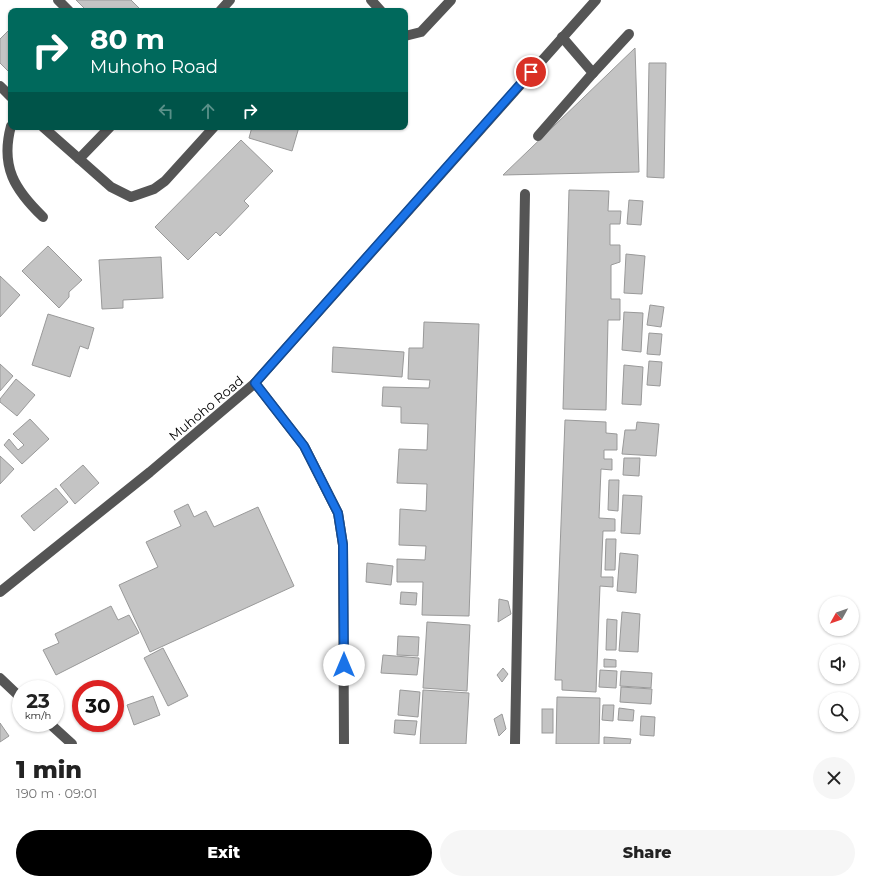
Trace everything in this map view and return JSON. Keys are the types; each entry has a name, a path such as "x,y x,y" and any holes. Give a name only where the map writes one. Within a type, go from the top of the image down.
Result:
{"street":[{"path":"58,0 67,8"},
{"path":"223,8 230,0"},
{"path":"371,0 378,8"},
{"path":"408,35 421,32 451,0"},
{"name":"Muhoho Road","path":"0,592 150,472 255,383 596,0"},
{"path":"538,136 629,34"},
{"path":"562,38 594,73"},
{"path":"0,86 8,94"},
{"path":"9,130 5,137 2,151 4,171 14,188 43,217"},
{"path":"46,130 111,187 132,197 154,189 165,181 211,130"},
{"path":"79,159 107,130"},
{"path":"515,744 525,194"},
{"path":"255,383 304,446 338,513 343,545 344,744"},
{"path":"0,678 12,689"},
{"path":"59,732 72,744"}],"building":[{"path":"76,0 131,0 139,8 84,8"},
{"path":"8,31 8,71 0,63 0,39"},
{"path":"635,48 639,172 503,175"},
{"path":"649,63 666,63 664,178 647,177"},
{"path":"251,130 298,130 292,151 249,138"},
{"path":"241,140 273,171 244,201 249,206 220,236 216,232 188,260 155,227"},
{"path":"569,190 609,191 608,211 621,211 620,224 610,224 610,245 620,245 620,262 611,265 611,299 620,299 620,320 608,320 606,410 563,409"},
{"path":"629,200 643,201 641,225 627,224"},
{"path":"48,246 82,280 69,292 69,297 59,308 22,271"},
{"path":"626,254 645,256 642,294 624,293"},
{"path":"161,257 163,298 123,300 123,308 102,309 99,260"},
{"path":"0,276 20,295 0,317"},
{"path":"650,305 664,307 661,327 647,325"},
{"path":"624,312 643,313 641,352 622,350"},
{"path":"48,314 94,328 88,349 80,346 70,377 32,365"},
{"path":"424,322 479,324 469,616 422,615 423,582 397,582 397,559 425,560 426,546 399,545 400,509 426,511 427,484 397,483 399,449 427,450 428,424 401,423 401,407 382,406 383,387 429,388 430,380 408,379 409,348 423,348"},
{"path":"649,333 662,334 660,355 647,354"},
{"path":"333,347 404,352 402,377 332,372"},
{"path":"649,361 662,362 660,386 647,385"},
{"path":"0,364 13,376 0,391"},
{"path":"624,365 643,367 641,405 622,404"},
{"path":"16,379 35,395 17,416 0,402 0,399"},
{"path":"30,419 49,439 22,464 4,445 9,439 18,450 24,445 13,434"},
{"path":"565,420 606,422 606,433 617,434 617,450 604,450 604,459 612,459 612,470 601,469 599,518 615,519 615,531 603,531 601,577 613,577 613,587 600,586 596,692 562,690 562,680 555,680"},
{"path":"637,422 659,424 656,456 622,454 625,430 636,430"},
{"path":"0,456 14,469 0,484"},
{"path":"624,458 640,458 639,476 623,475"},
{"path":"83,465 99,483 75,504 60,485"},
{"path":"609,480 619,480 618,511 608,510"},
{"path":"56,488 68,502 34,531 21,516"},
{"path":"623,495 642,496 640,534 621,533"},
{"path":"188,504 194,517 206,511 214,527 258,507 294,586 150,652 119,585 158,567 146,542 181,526 174,511"},
{"path":"606,539 616,539 615,570 605,570"},
{"path":"620,553 638,555 636,593 617,591"},
{"path":"367,563 393,566 391,585 366,582"},
{"path":"401,592 417,593 416,605 400,604"},
{"path":"499,599 508,601 511,614 498,622"},
{"path":"111,606 118,620 129,615 139,633 56,675 43,650 59,643 55,634"},
{"path":"622,612 640,614 638,652 619,651"},
{"path":"607,619 617,620 616,650 606,650"},
{"path":"427,622 470,625 467,691 423,688"},
{"path":"398,636 419,637 418,656 397,655"},
{"path":"163,648 188,696 168,706 144,658"},
{"path":"383,655 419,658 417,675 381,673"},
{"path":"604,659 616,660 616,667 604,667"},
{"path":"503,668 508,674 502,682 497,675"},
{"path":"600,670 617,671 616,688 599,687"},
{"path":"621,671 652,673 651,688 620,686"},
{"path":"621,687 652,689 651,704 620,702"},
{"path":"400,690 420,692 418,717 398,715"},
{"path":"423,690 469,693 466,744 420,744"},
{"path":"153,696 160,715 134,725 127,705"},
{"path":"557,697 600,698 599,744 556,744"},
{"path":"603,705 614,705 613,721 602,720"},
{"path":"619,708 634,710 633,721 618,720"},
{"path":"542,709 553,709 553,733 542,733"},
{"path":"502,714 506,729 499,736 494,719"},
{"path":"641,716 655,717 654,736 640,735"},
{"path":"395,720 417,721 415,735 394,733"},
{"path":"0,723 9,736 0,742"},
{"path":"604,737 631,739 630,744 604,744"}],"route":[{"path":"344,665 343,545 338,513 304,446 255,383 305,329 531,72"}]}
